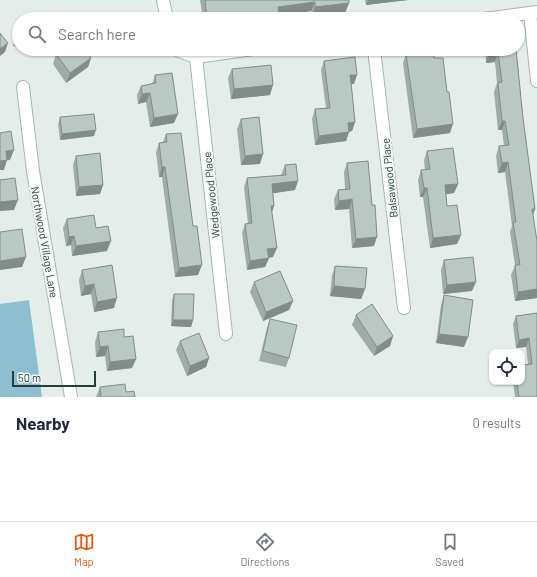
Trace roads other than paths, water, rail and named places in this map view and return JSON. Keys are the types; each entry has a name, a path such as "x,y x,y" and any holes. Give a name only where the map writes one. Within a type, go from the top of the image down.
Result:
{"street":[{"path":"163,0 166,12"},
{"path":"533,13 537,81"},
{"path":"193,56 203,56"},
{"name":"Balsawood Place","path":"375,56 404,308"},
{"name":"Wedgewood Place","path":"196,57 226,334"},
{"name":"Northwood Village Lane","path":"23,87 33,171 70,397"}],"water":[{"path":"29,300 42,397 0,397 0,304"}]}
